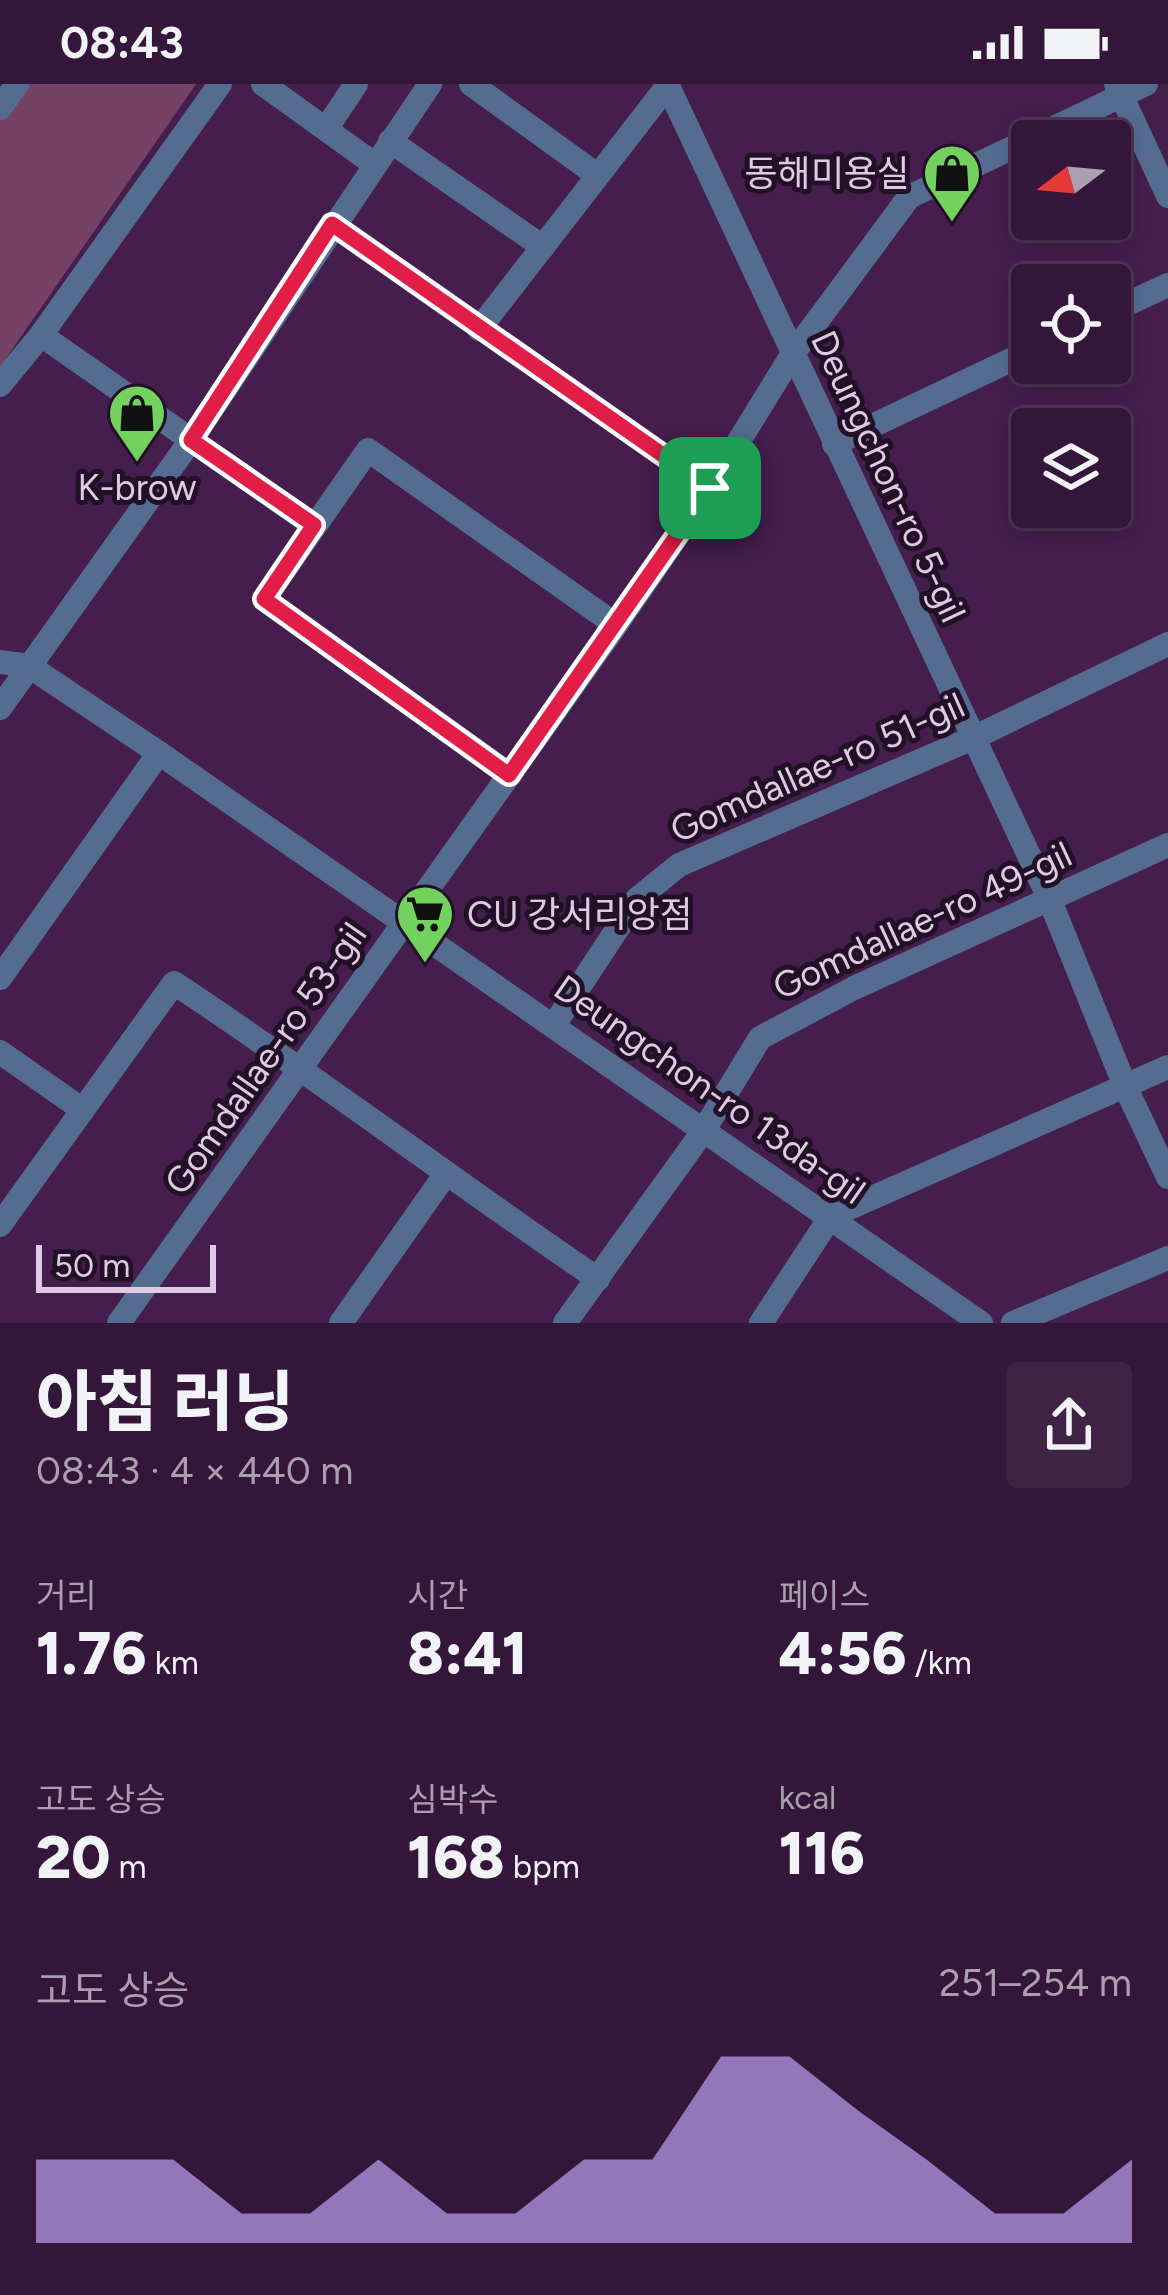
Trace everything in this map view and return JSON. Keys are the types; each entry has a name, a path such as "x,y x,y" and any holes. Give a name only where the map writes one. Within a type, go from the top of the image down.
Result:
{"street":[{"path":"0,108 17,84"},
{"path":"0,385 220,84"},
{"path":"263,84 374,164"},
{"path":"326,129 356,84"},
{"path":"0,708 191,440 430,84"},
{"path":"471,84 597,176"},
{"path":"479,329 667,84"},
{"name":"Deungchon-ro 5-gil","path":"667,84 1049,898 1125,1087 1168,1177"},
{"name":"Gomdallae-ro 53-gil","path":"119,1323 616,626 710,488 792,355 909,197 1119,90 1146,84"},
{"path":"1119,90 1168,196"},
{"path":"390,141 543,247"},
{"path":"332,224 710,488"},
{"path":"1131,302 1168,285"},
{"path":"41,335 314,525"},
{"path":"834,444 1011,360"},
{"path":"509,775 264,599 314,525 368,450 616,626"},
{"name":"Gomdallae-ro 51-gil","path":"554,1025 637,899 680,865 973,738 1168,644"},
{"name":"Deungchon-ro 13da-gil","path":"0,662 29,666 159,753 981,1323"},
{"path":"0,977 159,753"},
{"name":"Gomdallae-ro 49-gil","path":"565,1323 704,1130 760,1038 854,988 1168,845"},
{"path":"0,1225 174,983 304,1068 445,1174 598,1279"},
{"path":"0,1052 83,1110"},
{"path":"761,1323 831,1216 1168,1067"},
{"path":"340,1323 445,1174"},
{"path":"1012,1323 1168,1258"}],"building":[{"path":"24,84 196,84 0,367 0,118"}],"place":[{"name":"동해미용실","path":"952,224"},
{"name":"K-brow","path":"137,464"},
{"name":"CU 강서리앙점","path":"425,965"}],"route":[{"path":"332,224 710,488 509,775 264,599 314,525 191,440 332,224"}]}
